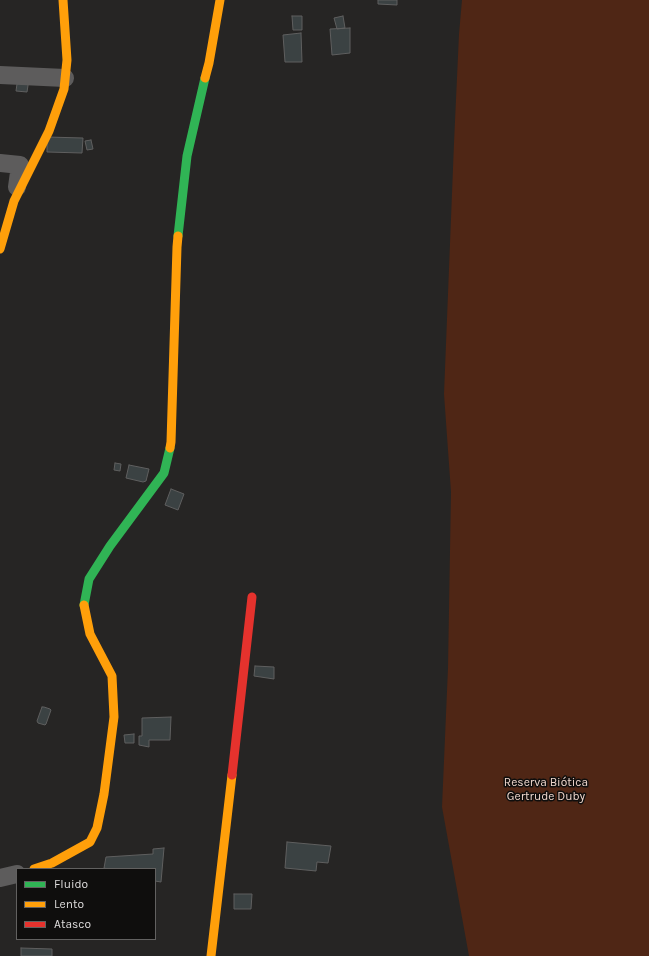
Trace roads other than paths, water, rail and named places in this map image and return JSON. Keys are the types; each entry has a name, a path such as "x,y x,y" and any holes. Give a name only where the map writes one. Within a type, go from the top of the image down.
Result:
{"street":[{"path":"14,201 49,131 64,89 67,60 63,0"},
{"path":"37,868 52,863 90,842 97,828 104,794 114,717 112,676 90,634 84,607 89,579 110,546 164,473 171,442 177,246 187,156 209,63 220,0"},
{"path":"0,75 65,78"},
{"path":"0,163 20,165 14,201 0,249"},
{"path":"211,956 252,597"},
{"path":"0,878 16,874"}],"park label":[{"name":"Reserva Biótica Gertrude Duby","path":"546,790"}]}
